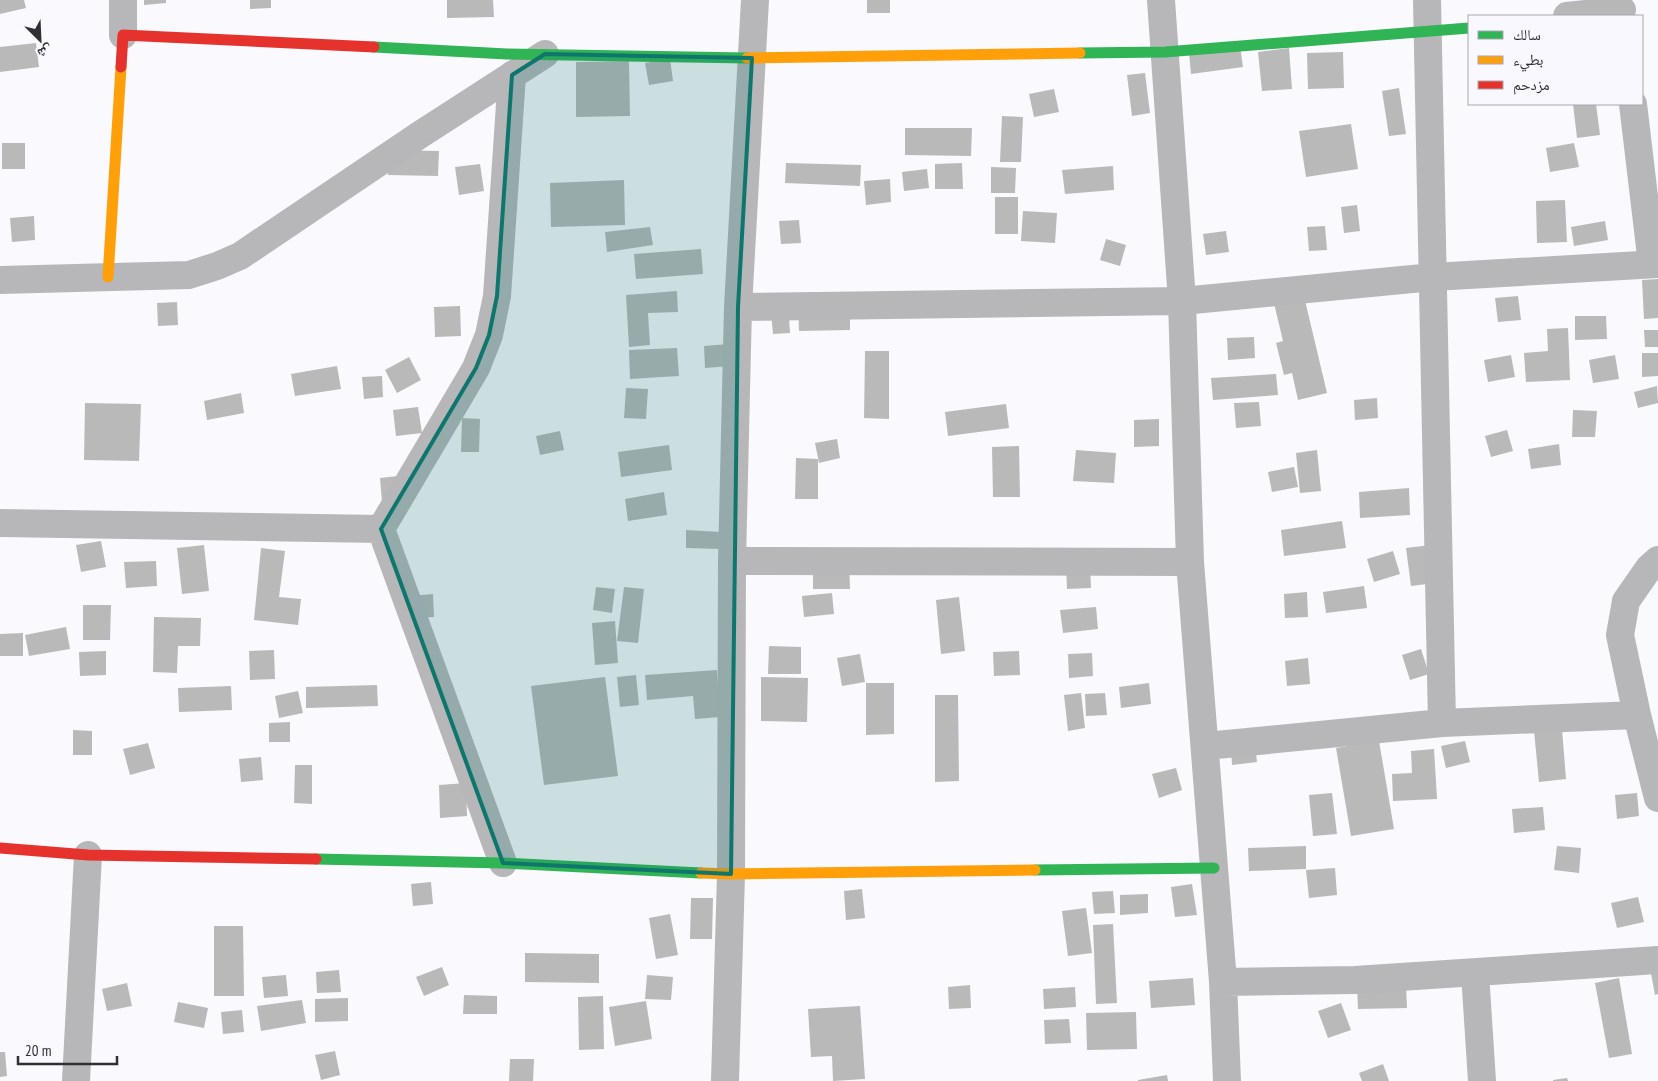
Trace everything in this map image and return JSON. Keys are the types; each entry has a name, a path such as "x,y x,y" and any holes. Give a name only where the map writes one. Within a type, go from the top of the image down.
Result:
{"street":[{"path":"108,277 123,35 123,0"},
{"path":"725,1081 731,874 732,561 738,307 755,0"},
{"path":"1161,0 1182,301 1190,562 1206,746 1223,982 1227,1081"},
{"path":"1427,0 1442,723"},
{"path":"1575,15 1622,9"},
{"path":"123,35 497,53 752,58 1164,52 1468,28"},
{"path":"0,280 189,275 217,266 240,256 421,134 545,54"},
{"path":"381,529 476,368 489,335 497,296 512,75"},
{"path":"738,307 1182,301 1433,277 1655,264 1633,105"},
{"path":"0,523 381,529"},
{"path":"381,529 503,863"},
{"path":"1658,560 1649,568 1626,601 1620,635 1637,715 1658,798"},
{"path":"732,561 1190,562"},
{"path":"1206,746 1442,723 1637,715"},
{"path":"0,848 88,855 503,863 731,874 1214,868"},
{"path":"76,1081 88,855"},
{"path":"1223,982 1355,980 1658,960"},
{"path":"1475,973 1482,1081"}],"highlighted area":[{"path":"545,54 752,58 738,307 731,874 503,863 381,529 476,368 489,335 497,296 512,75"}],"building":[{"path":"0,0 24,0 26,8 0,14"},
{"path":"144,0 166,0 166,3 144,5"},
{"path":"250,0 271,0 271,8 250,9"},
{"path":"447,0 493,0 494,17 447,18"},
{"path":"867,0 890,0 890,13 867,13"},
{"path":"36,43 39,67 0,72 0,47"},
{"path":"1240,46 1243,67 1191,74 1189,53"},
{"path":"1289,48 1292,89 1262,91 1258,52"},
{"path":"1343,52 1344,88 1308,89 1307,53"},
{"path":"670,59 673,81 649,85 645,63"},
{"path":"629,61 630,116 576,117 576,62"},
{"path":"1145,73 1150,113 1132,116 1127,75"},
{"path":"1399,88 1406,134 1389,136 1382,91"},
{"path":"1054,89 1059,112 1034,117 1029,94"},
{"path":"1573,105 1596,105 1600,135 1577,138"},
{"path":"1002,116 1023,117 1021,162 1000,162"},
{"path":"1351,124 1358,169 1306,177 1299,131"},
{"path":"905,128 972,128 971,156 905,155"},
{"path":"2,143 25,143 25,169 2,169"},
{"path":"1574,143 1579,167 1550,172 1546,148"},
{"path":"389,150 439,151 438,176 388,175"},
{"path":"786,163 861,165 860,186 785,183"},
{"path":"962,163 963,189 935,189 935,164"},
{"path":"480,164 484,191 459,195 455,167"},
{"path":"1113,166 1114,190 1065,194 1062,170"},
{"path":"991,167 1016,168 1015,193 991,193"},
{"path":"927,169 929,188 904,191 902,172"},
{"path":"890,179 891,202 866,205 864,181"},
{"path":"624,180 625,225 551,227 550,183"},
{"path":"995,197 1018,197 1018,234 995,234"},
{"path":"1565,200 1567,242 1537,243 1536,201"},
{"path":"1357,205 1360,231 1344,233 1341,207"},
{"path":"1023,211 1057,213 1055,243 1021,241"},
{"path":"34,216 35,240 12,242 10,218"},
{"path":"799,220 801,243 781,244 779,221"},
{"path":"1605,221 1608,240 1574,246 1571,227"},
{"path":"1325,226 1327,250 1309,251 1307,227"},
{"path":"650,227 653,245 607,252 605,232"},
{"path":"1226,231 1229,252 1206,255 1203,234"},
{"path":"1106,239 1126,245 1120,266 1100,260"},
{"path":"701,249 703,274 636,279 634,254"},
{"path":"1658,279 1658,318 1644,319 1642,280"},
{"path":"677,291 678,312 648,313 650,345 629,347 626,295"},
{"path":"1303,292 1327,393 1298,400 1292,373 1284,375 1276,343 1283,341 1273,299"},
{"path":"1518,296 1521,320 1498,322 1495,298"},
{"path":"788,301 790,333 773,334 770,302"},
{"path":"177,302 178,325 158,326 157,303"},
{"path":"850,302 850,330 799,331 798,303"},
{"path":"460,306 461,336 435,337 434,307"},
{"path":"1575,316 1606,316 1607,339 1575,340"},
{"path":"1568,328 1570,380 1526,382 1524,353 1548,351 1547,329"},
{"path":"1644,330 1658,330 1658,347 1645,347"},
{"path":"1254,337 1255,358 1228,360 1227,338"},
{"path":"729,344 731,366 705,368 704,346"},
{"path":"677,348 679,376 630,379 629,350"},
{"path":"865,351 889,351 889,419 864,418"},
{"path":"1642,353 1658,353 1658,376 1642,377"},
{"path":"1511,355 1515,377 1488,382 1484,360"},
{"path":"1615,355 1619,379 1593,383 1589,360"},
{"path":"409,357 421,380 397,393 385,370"},
{"path":"337,366 341,389 295,396 291,374"},
{"path":"1276,374 1278,395 1213,400 1211,378"},
{"path":"382,376 383,397 364,399 362,377"},
{"path":"1657,386 1658,403 1638,408 1634,392"},
{"path":"626,388 648,389 646,419 624,418"},
{"path":"241,393 244,413 207,420 204,401"},
{"path":"1377,398 1378,418 1355,420 1354,400"},
{"path":"1259,402 1261,426 1236,428 1234,403"},
{"path":"85,403 141,404 139,461 84,460"},
{"path":"1006,404 1009,428 948,436 945,412"},
{"path":"418,407 422,433 396,436 393,410"},
{"path":"1573,410 1597,411 1595,437 1572,437"},
{"path":"462,418 480,419 479,452 461,452"},
{"path":"1159,419 1159,446 1134,447 1134,420"},
{"path":"1507,430 1513,451 1491,457 1485,436"},
{"path":"560,431 564,450 540,455 536,436"},
{"path":"837,439 840,458 819,463 815,443"},
{"path":"1559,444 1561,465 1531,469 1528,449"},
{"path":"669,445 672,470 621,477 618,452"},
{"path":"1019,446 1020,497 993,497 992,447"},
{"path":"1076,450 1116,453 1114,483 1073,481"},
{"path":"1317,450 1321,491 1300,493 1296,453"},
{"path":"796,458 818,459 818,499 795,499"},
{"path":"1294,467 1298,487 1272,492 1268,472"},
{"path":"398,476 382,502 380,478"},
{"path":"1409,488 1410,515 1360,518 1359,492"},
{"path":"664,492 667,515 628,521 625,499"},
{"path":"1342,521 1346,548 1284,556 1281,530"},
{"path":"686,530 721,532 720,549 686,548"},
{"path":"101,541 106,567 81,572 76,545"},
{"path":"204,545 209,591 182,594 177,548"},
{"path":"1431,545 1435,583 1411,586 1406,548"},
{"path":"261,548 285,551 279,597 301,599 298,625 254,620"},
{"path":"1393,551 1400,574 1374,582 1367,559"},
{"path":"849,560 850,589 813,589 813,561"},
{"path":"156,561 157,586 126,588 124,562"},
{"path":"1090,564 1091,588 1067,589 1066,565"},
{"path":"1364,586 1367,608 1326,613 1323,592"},
{"path":"596,587 615,589 612,613 593,610"},
{"path":"624,587 644,589 638,643 617,641"},
{"path":"1307,592 1308,617 1285,618 1284,594"},
{"path":"832,593 834,614 804,617 802,596"},
{"path":"433,594 434,617 410,618 409,596"},
{"path":"959,597 965,651 941,654 936,600"},
{"path":"83,605 111,605 110,640 83,640"},
{"path":"1096,607 1098,629 1063,633 1060,610"},
{"path":"154,617 201,618 200,646 178,646 177,673 153,672"},
{"path":"615,621 618,663 595,665 592,623"},
{"path":"66,627 70,649 29,656 25,635"},
{"path":"23,633 23,656 0,656 0,634"},
{"path":"769,646 801,647 801,674 768,674"},
{"path":"1421,649 1429,674 1410,680 1402,655"},
{"path":"274,650 275,679 250,680 249,651"},
{"path":"106,651 106,675 80,676 79,652"},
{"path":"1019,651 1020,675 994,676 993,652"},
{"path":"1092,653 1093,676 1069,678 1068,654"},
{"path":"860,654 865,682 842,686 837,658"},
{"path":"1308,658 1310,684 1287,686 1285,661"},
{"path":"717,670 720,717 695,719 693,696 647,700 645,675"},
{"path":"636,675 639,705 620,707 617,677"},
{"path":"605,677 618,776 544,785 531,686"},
{"path":"761,677 808,678 807,722 761,721"},
{"path":"866,683 894,683 894,734 866,735"},
{"path":"1149,683 1151,704 1121,708 1119,687"},
{"path":"377,685 378,706 306,708 306,687"},
{"path":"231,686 232,710 179,712 178,688"},
{"path":"298,691 303,713 279,718 275,696"},
{"path":"1081,693 1085,728 1068,731 1064,695"},
{"path":"1105,693 1107,715 1086,716 1085,694"},
{"path":"935,695 958,695 959,781 935,782"},
{"path":"290,722 290,742 269,742 269,723"},
{"path":"1562,729 1566,779 1539,782 1534,731"},
{"path":"73,730 92,731 92,755 73,755"},
{"path":"1379,741 1394,829 1351,836 1336,748"},
{"path":"1465,741 1470,762 1446,768 1441,746"},
{"path":"148,743 155,768 130,775 123,749"},
{"path":"1255,744 1257,762 1232,765 1231,746"},
{"path":"1434,749 1437,799 1393,801 1392,774 1412,773 1411,751"},
{"path":"261,757 263,780 241,782 239,759"},
{"path":"295,765 312,765 312,804 294,803"},
{"path":"1176,768 1182,790 1159,798 1152,774"},
{"path":"466,783 467,816 440,818 439,785"},
{"path":"1332,793 1337,834 1313,836 1309,795"},
{"path":"1637,793 1639,816 1617,819 1615,795"},
{"path":"1543,807 1545,830 1514,833 1512,809"},
{"path":"1306,846 1306,869 1249,871 1248,848"},
{"path":"1557,846 1581,848 1579,873 1554,870"},
{"path":"1335,868 1337,895 1309,898 1306,870"},
{"path":"431,882 433,904 413,906 411,884"},
{"path":"1192,884 1197,915 1175,917 1171,887"},
{"path":"862,889 865,918 846,920 844,891"},
{"path":"1113,891 1115,913 1094,914 1092,892"},
{"path":"1148,894 1148,913 1120,915 1120,895"},
{"path":"1638,897 1644,922 1617,928 1611,903"},
{"path":"691,898 713,898 712,939 690,939"},
{"path":"1086,908 1092,953 1068,956 1062,911"},
{"path":"670,914 678,955 656,959 649,918"},
{"path":"1113,924 1117,1003 1096,1004 1093,925"},
{"path":"214,926 243,926 244,996 214,996"},
{"path":"525,953 599,954 599,983 525,982"},
{"path":"442,967 449,985 424,996 416,977"},
{"path":"1658,967 1658,994 1655,995 1650,968"},
{"path":"339,970 341,992 317,993 316,972"},
{"path":"286,975 288,996 264,998 262,977"},
{"path":"647,975 673,977 671,1000 645,999"},
{"path":"1193,978 1195,1005 1151,1008 1149,981"},
{"path":"1619,978 1632,1054 1609,1058 1595,983"},
{"path":"127,983 132,1006 107,1011 102,989"},
{"path":"970,985 971,1008 949,1009 948,987"},
{"path":"1406,985 1407,1008 1358,1009 1357,986"},
{"path":"1075,987 1076,1007 1044,1009 1043,989"},
{"path":"464,995 497,996 497,1014 463,1014"},
{"path":"603,996 604,1049 579,1050 578,997"},
{"path":"348,998 348,1021 315,1022 315,999"},
{"path":"302,1000 306,1023 261,1031 257,1006"},
{"path":"646,1001 652,1039 615,1046 609,1007"},
{"path":"178,1002 208,1008 204,1028 174,1022"},
{"path":"1341,1003 1351,1030 1328,1038 1318,1011"},
{"path":"860,1006 865,1079 833,1081 832,1056 811,1057 808,1009"},
{"path":"242,1010 244,1032 223,1034 221,1012"},
{"path":"1136,1012 1137,1049 1087,1050 1086,1013"},
{"path":"1069,1019 1071,1043 1045,1044 1044,1020"},
{"path":"335,1051 340,1075 321,1080 315,1055"},
{"path":"0,1052 5,1052 7,1076 0,1077"},
{"path":"510,1059 534,1059 533,1081 509,1081"},
{"path":"1383,1064 1389,1081 1362,1081 1359,1073"},
{"path":"1167,1075 1168,1081 1138,1081 1138,1080"},
{"path":"1567,1078 1568,1081 1553,1081 1553,1080"}],"traffic: fast":[{"path":"1080,53 1165,52 1468,28"},
{"path":"374,47 507,54 747,58"},
{"path":"316,859 503,863 701,873"},
{"path":"1035,870 1214,868"}],"traffic: slow":[{"path":"747,58 1080,53"},
{"path":"108,277 121,67"},
{"path":"701,873 1035,870"}],"traffic: jam":[{"path":"121,67 123,35 374,47"},
{"path":"0,848 88,855 316,859"}]}
